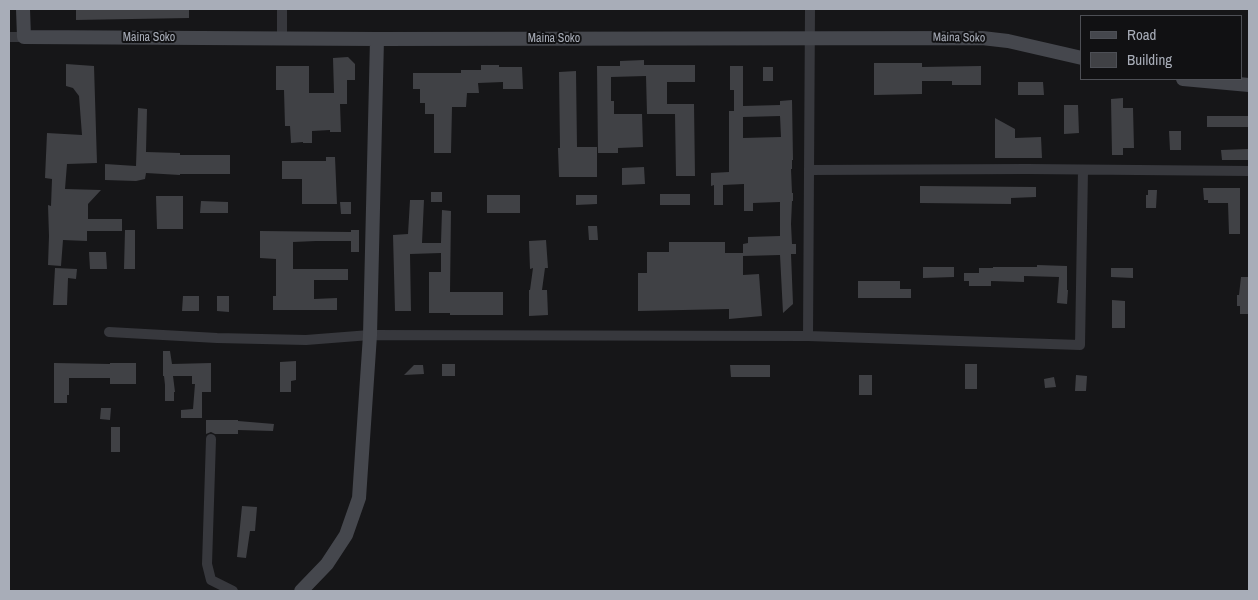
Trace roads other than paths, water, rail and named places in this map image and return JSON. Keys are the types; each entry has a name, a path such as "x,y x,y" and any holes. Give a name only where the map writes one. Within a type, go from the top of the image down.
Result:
{"street":[{"path":"9,37 24,37 23,9"},
{"path":"282,9 282,38"},
{"path":"808,336 810,9"},
{"name":"Maina Soko","path":"24,37 377,39 982,38 1008,41 1080,58"},
{"path":"301,591 327,564 346,535 359,498 370,335 377,39"},
{"path":"1196,80 1249,84"},
{"path":"809,170 1027,168 1249,171"},
{"path":"109,332 217,338 306,340 370,335 808,336 1080,345 1083,170"},
{"path":"211,439 207,564 211,580 233,591"}]}
